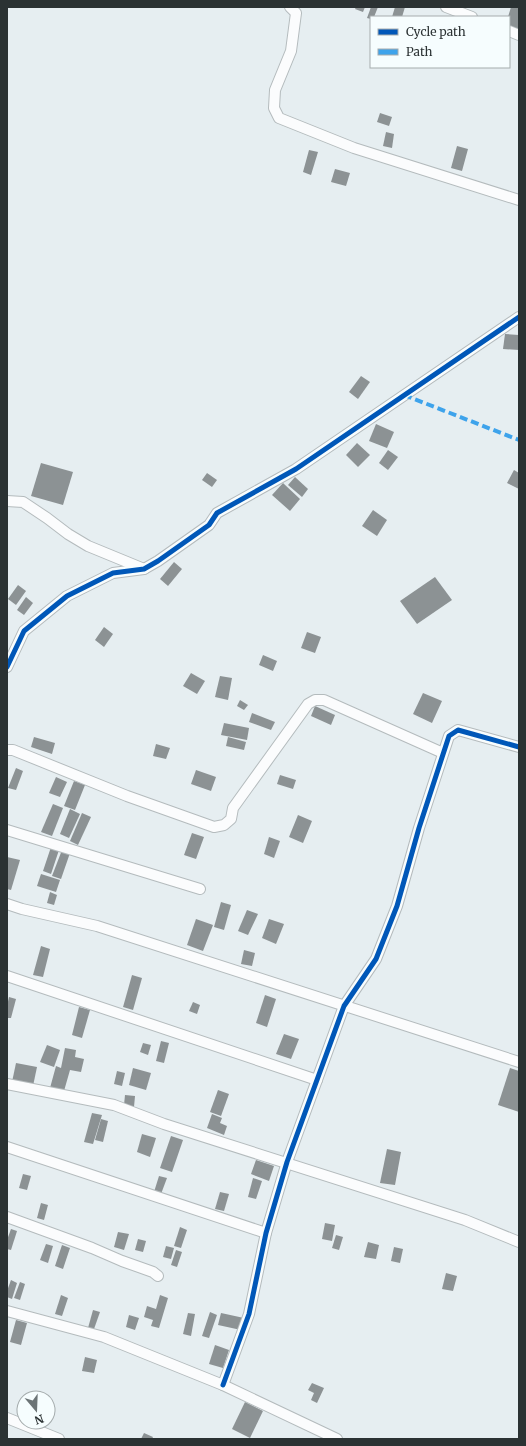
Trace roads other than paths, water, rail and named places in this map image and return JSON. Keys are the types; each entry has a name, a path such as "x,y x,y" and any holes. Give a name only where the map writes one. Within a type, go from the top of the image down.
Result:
{"street":[{"path":"290,7 296,13 291,51 275,90 274,108 279,118 354,148 519,200"},
{"path":"446,7 469,16"},
{"path":"7,667 24,631 67,596 113,573 144,569 158,561 209,525 217,513 296,469 519,317"},
{"path":"7,500 23,502 68,534 88,546 144,569"},
{"path":"7,750 14,750 127,796 214,827 224,825 231,819 234,808 308,704 315,700 324,700 443,753"},
{"path":"223,1385 249,1314 266,1233 287,1162 344,1006 376,959 394,912 448,736 458,730 519,747"},
{"path":"7,830 200,889"},
{"path":"7,904 22,909 97,926 519,1062"},
{"path":"7,976 317,1080"},
{"path":"7,1084 114,1105 164,1124 465,1220 519,1242"},
{"path":"7,1147 266,1233"},
{"path":"7,1217 92,1248 153,1272 158,1276"},
{"path":"7,1311 104,1337 223,1385 338,1439"},
{"path":"7,1418 59,1439"}]}
